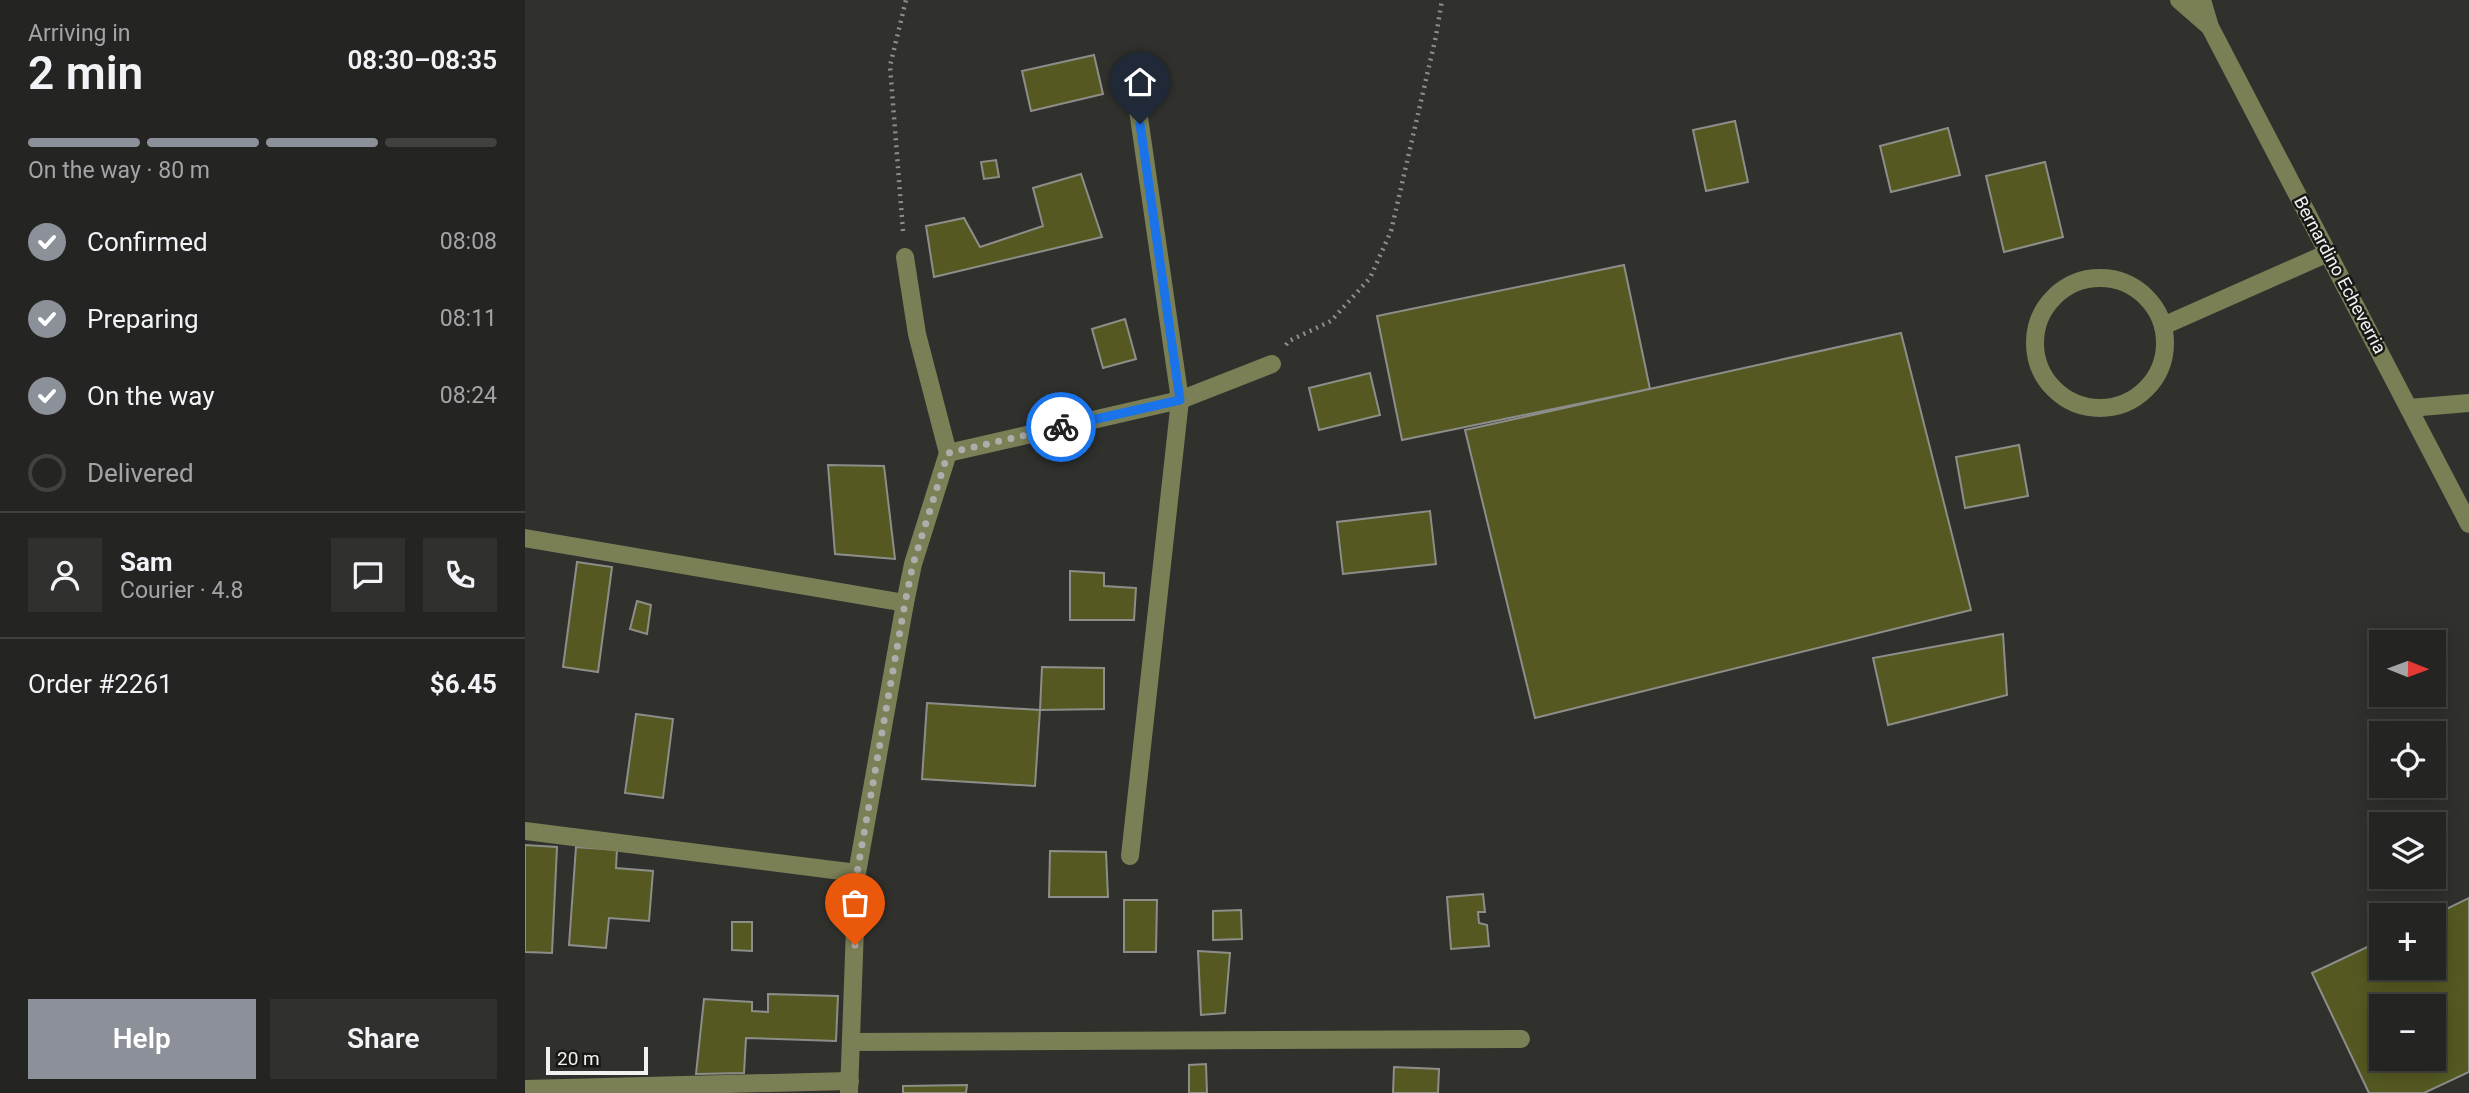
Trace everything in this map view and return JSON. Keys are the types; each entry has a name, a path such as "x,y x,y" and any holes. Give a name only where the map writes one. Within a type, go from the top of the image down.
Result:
{"street":[{"path":"2179,0 2210,27"},
{"path":"2202,0 2210,27"},
{"name":"Bernardino Echeverria","path":"2210,27 2469,524"},
{"path":"1130,856 1180,400 1132,69"},
{"path":"2163,326 2328,253"},
{"path":"525,1089 849,1087 857,873 913,564 948,453 917,334 905,257"},
{"path":"2092,278 2111,278 2144,294 2163,326 2165,344 2162,362 2154,379 2141,393 2117,405 2089,407 2072,401 2057,391 2045,377 2038,360 2036,341 2046,306 2059,292 2092,278"},
{"path":"948,453 1180,400 1272,364"},
{"path":"2409,408 2469,403"},
{"path":"525,538 905,603"},
{"path":"525,831 857,873"},
{"path":"851,1042 1521,1039"}],"path":[{"path":"905,257 891,66 906,0"},
{"path":"1272,364 1289,341 1331,321 1370,278 1391,231 1442,0"}],"building":[{"path":"1094,55 1103,94 1031,111 1022,71"},
{"path":"1735,121 1748,182 1706,191 1693,130"},
{"path":"1948,128 1960,175 1891,192 1880,146"},
{"path":"996,160 999,177 984,179 981,162"},
{"path":"2045,162 2063,237 2004,252 1986,176"},
{"path":"1081,174 1102,237 934,277 926,226 964,218 980,247 1043,226 1033,188"},
{"path":"1624,265 1650,389 1402,440 1377,316"},
{"path":"1125,319 1136,359 1103,368 1092,329"},
{"path":"1901,333 1971,610 1535,718 1465,430"},
{"path":"1370,373 1380,415 1319,430 1309,388"},
{"path":"2019,445 2028,496 1965,508 1956,457"},
{"path":"828,465 884,466 895,559 835,554"},
{"path":"1430,511 1436,564 1343,574 1337,522"},
{"path":"577,562 612,567 598,672 563,667"},
{"path":"1070,571 1104,573 1104,586 1136,588 1134,620 1070,620"},
{"path":"637,601 651,605 647,634 630,629"},
{"path":"2003,634 2007,695 1888,725 1873,658"},
{"path":"1042,667 1104,668 1104,709 1040,710"},
{"path":"927,703 1040,710 1035,786 922,779"},
{"path":"636,714 673,719 663,798 625,793"},
{"path":"525,845 557,847 552,953 525,952"},
{"path":"576,847 617,850 616,868 653,871 649,921 609,918 606,948 569,945"},
{"path":"1050,851 1106,852 1108,897 1049,897"},
{"path":"1483,894 1485,912 1478,912 1479,923 1487,925 1489,946 1451,949 1447,897"},
{"path":"2469,898 2469,1072 2424,1093 2369,1093 2312,973 2369,946 2369,980 2446,980 2446,909"},
{"path":"1124,900 1157,900 1156,952 1124,952"},
{"path":"1241,910 1242,939 1213,940 1213,911"},
{"path":"732,922 752,922 752,951 732,950"},
{"path":"1198,951 1230,953 1225,1013 1201,1015"},
{"path":"768,994 838,996 836,1041 746,1038 744,1073 696,1074 704,999 752,1002 752,1011 768,1012"},
{"path":"1206,1064 1207,1093 1189,1093 1189,1065"},
{"path":"1394,1067 1439,1069 1438,1093 1393,1093"},
{"path":"967,1085 966,1093 903,1093 903,1086"}],"way so far":[{"path":"855,945 857,873 905,603 913,564 948,453 1061,427"}],"route":[{"path":"1061,427 1180,400 1140,124"}]}
